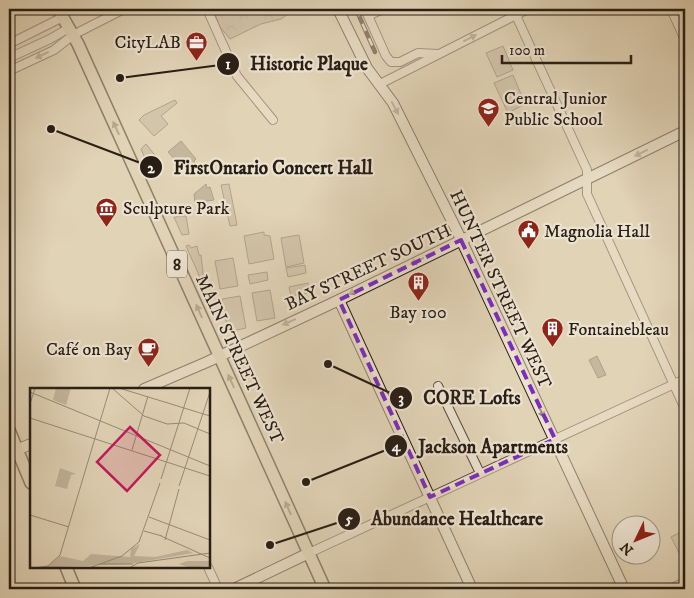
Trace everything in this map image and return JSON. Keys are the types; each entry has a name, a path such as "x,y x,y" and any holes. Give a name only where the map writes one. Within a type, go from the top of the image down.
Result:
{"main road":[{"name":"MAIN STREET WEST","path":"61,13 71,31 325,589"},
{"path":"9,430 13,452 30,481"},
{"path":"66,568 75,589"}],"street":[{"path":"9,58 124,9"},
{"path":"207,9 238,78 273,120"},
{"name":"HUNTER STREET WEST","path":"338,9 360,56 393,103 461,240 624,589"},
{"path":"383,9 366,12 386,56 391,62 400,62 418,53 440,54"},
{"path":"380,84 440,54 514,12 528,9"},
{"path":"671,9 685,40"},
{"path":"514,12 587,170 587,194 685,408"},
{"path":"9,44 61,13"},
{"path":"9,71 54,50 71,31"},
{"name":"BAY STREET SOUTH","path":"146,388 338,300 685,132"},
{"path":"338,300 472,589"},
{"path":"234,589 685,379"},
{"path":"438,386 480,473"},
{"path":"13,452 30,444"},
{"path":"208,568 218,589"},
{"path":"670,589 685,582"}],"highlighted area":[{"path":"461,240 555,439 430,497 339,300"}],"green space":[{"path":"213,9 295,9 281,19 261,24 230,39 220,27"},
{"path":"503,46 513,70 497,77 486,53"},
{"path":"513,75 525,104 508,113 494,83"},
{"path":"175,100 177,103 161,116 168,124 154,136 139,120 144,115"},
{"path":"146,144 158,159 149,168 141,149"},
{"path":"229,184 237,225 230,226 221,185"},
{"path":"186,216 189,234 182,235 174,217"},
{"path":"264,232 264,235 270,236 274,259 249,264 244,236"},
{"path":"299,235 304,263 286,267 281,238"},
{"path":"189,245 191,248 197,246 199,255 201,255 204,282 202,282 186,246"},
{"path":"233,258 238,286 220,289 215,261"},
{"path":"305,265 306,273 288,277 286,268"},
{"path":"267,272 268,280 250,284 248,275"},
{"path":"308,283 309,293 291,296 289,287"},
{"path":"270,290 275,318 257,321 252,293"},
{"path":"240,296 246,328 228,332 222,299"},
{"path":"685,530 685,565 671,537"}],"shaded area":[{"path":"181,141 196,159 195,163 180,165 168,152"},
{"path":"206,184 207,188 210,187 214,200 195,203 194,194"},
{"path":"597,356 606,375 598,378 589,360"}],"railway":[{"path":"356,9 375,52"}],"place":[{"name":"CityLAB","path":"197,61"},
{"name":"Historic Plaque","path":"120,78"},
{"name":"Central Junior Public School","path":"488,127"},
{"name":"FirstOntario Concert Hall","path":"51,129"},
{"name":"Sculpture Park","path":"107,227"},
{"name":"Magnolia Hall","path":"528,250"},
{"name":"Bay 100","path":"418,301"},
{"name":"Fontainebleau","path":"552,348"},
{"name":"CORE Lofts","path":"328,364"},
{"name":"Café on Bay","path":"148,368"},
{"name":"Jackson Apartments","path":"306,482"},
{"name":"Abundance Healthcare","path":"270,545"}]}
